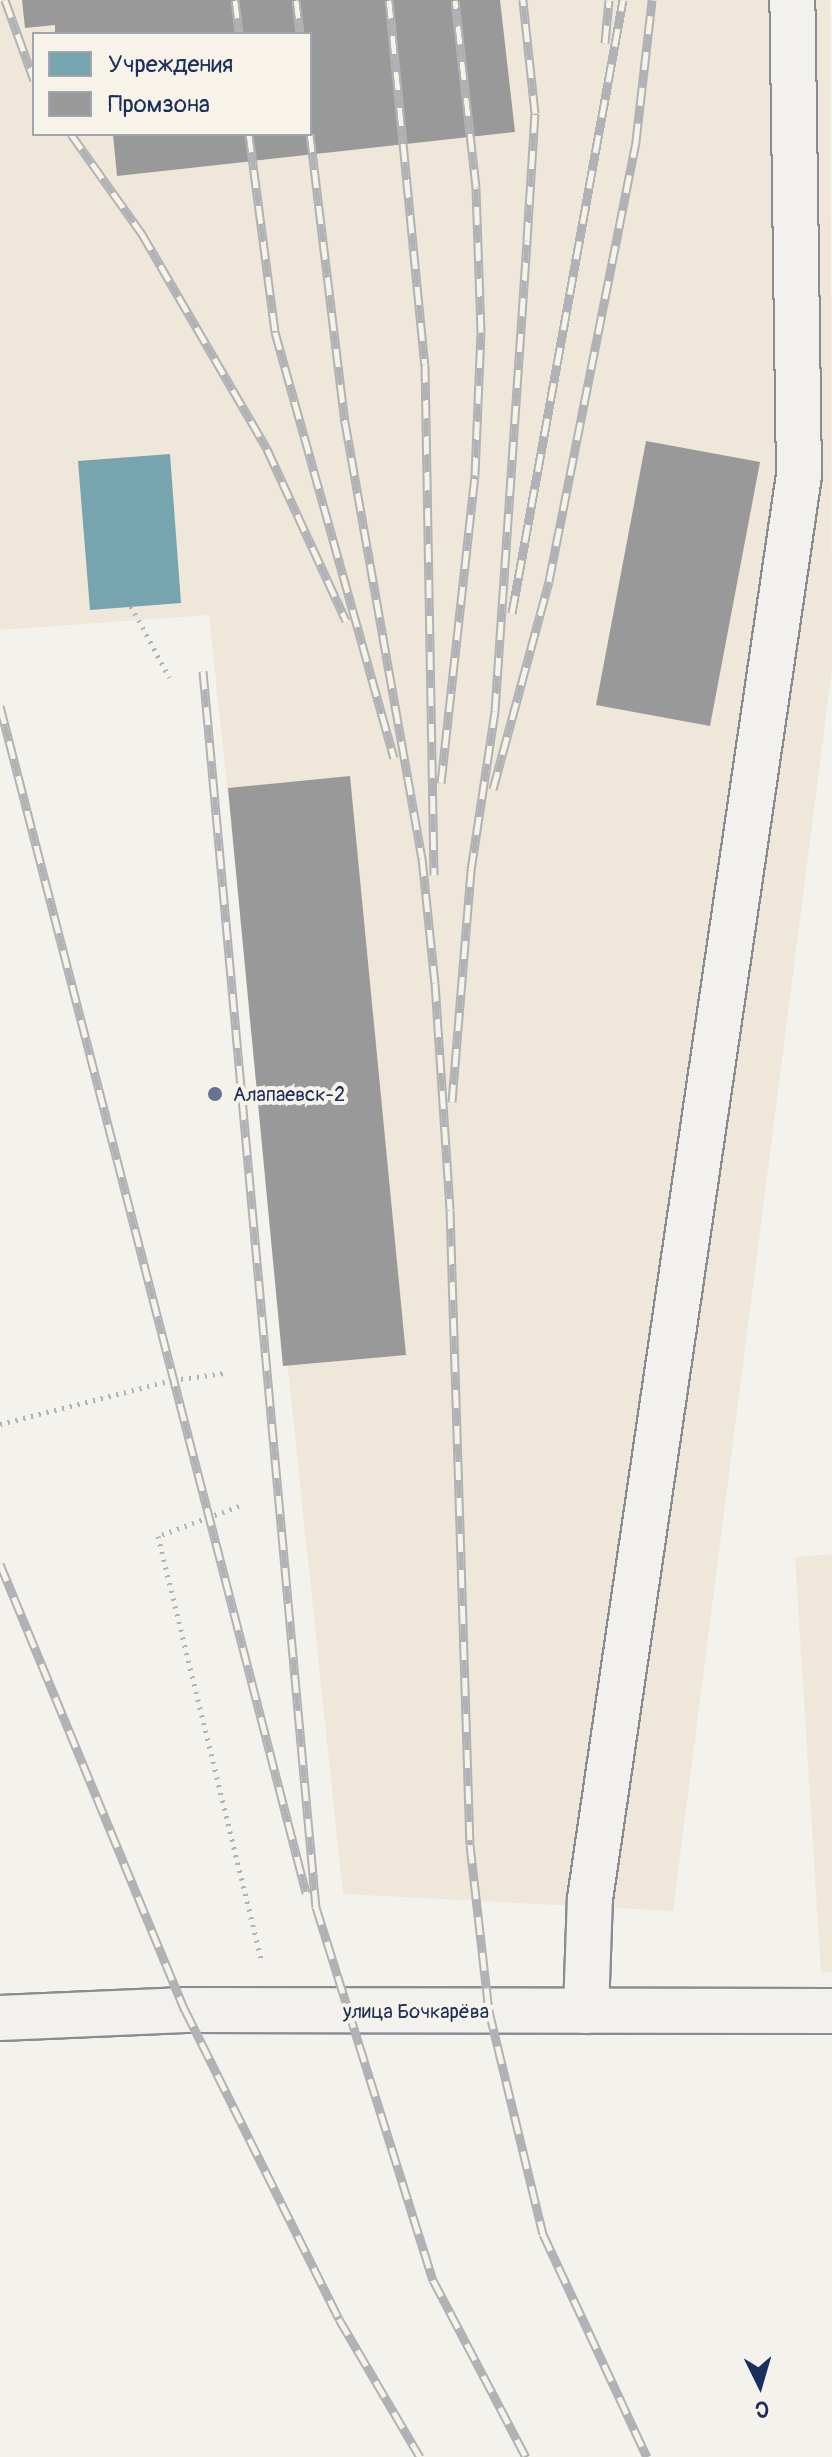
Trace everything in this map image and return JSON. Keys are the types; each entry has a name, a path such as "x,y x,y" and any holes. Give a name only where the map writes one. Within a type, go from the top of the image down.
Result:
{"street":[{"path":"586,2011 590,1899 799,475 792,0"},
{"name":"улица Бочкарёва","path":"0,2018 273,2010 832,2011"}],"path":[{"path":"131,606 169,677"},
{"path":"0,1424 173,1380 225,1373"},
{"path":"239,1506 158,1536 273,2010"}],"shaded area":[{"path":"0,0 830,0 832,669 673,1911 343,1894 209,615 0,630"},
{"path":"832,1554 832,1972 821,1973 795,1557"}],"building: Учреждения":[{"path":"170,454 181,603 90,610 78,461"}],"building: Промзона":[{"path":"22,0 500,0 515,132 117,176 113,136 312,136 312,32 55,32 55,25 25,28"},
{"path":"646,441 760,462 710,726 596,705"},
{"path":"350,776 406,1355 283,1366 228,788"}],"railway":[{"path":"5,0 32,74"},
{"path":"235,0 239,32"},
{"path":"296,0 300,32"},
{"path":"389,0 425,364 434,875"},
{"path":"441,783 475,475 481,332 476,187 455,0"},
{"path":"452,1102 471,870 495,711 527,240 535,113 523,0"},
{"path":"605,43 609,0"},
{"path":"512,613 623,0"},
{"path":"493,789 549,581 636,141 652,0"},
{"path":"72,136 142,234 267,449 346,621"},
{"path":"249,136 275,332 394,758"},
{"path":"310,136 345,422 422,858 435,983 450,1210 470,1845 489,2011 543,2234 647,2457"},
{"path":"203,671 316,1907 433,2280 526,2457"},
{"path":"0,706 306,1893"},
{"path":"0,1564 185,2010 339,2319 420,2457"}],"place":[{"name":"Алапаевск-2","path":"215,1094"}]}
